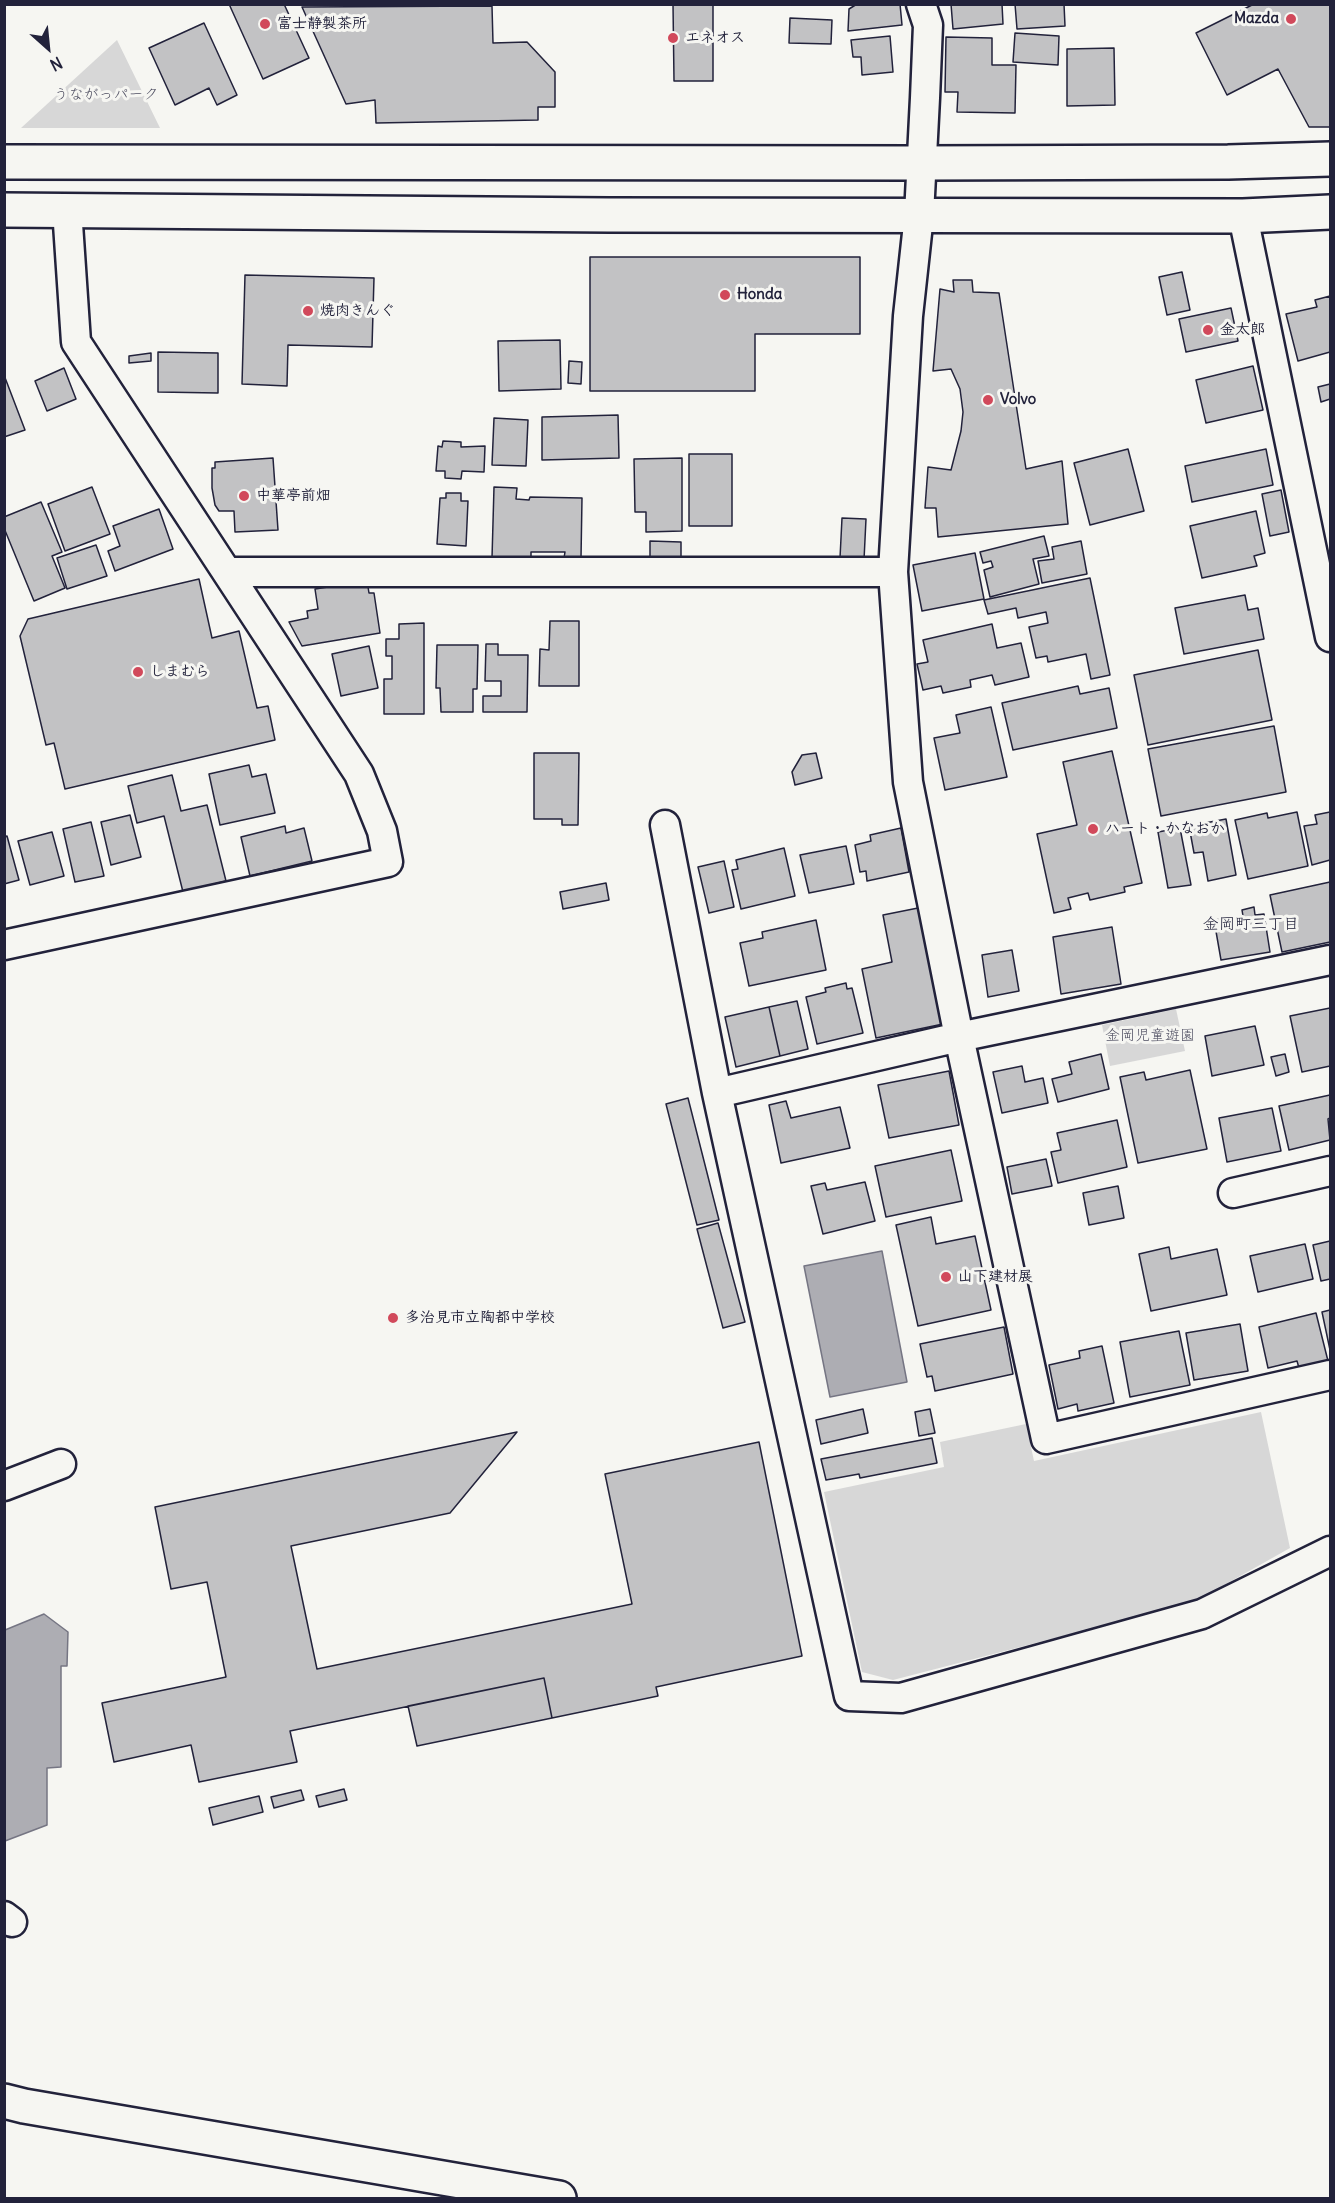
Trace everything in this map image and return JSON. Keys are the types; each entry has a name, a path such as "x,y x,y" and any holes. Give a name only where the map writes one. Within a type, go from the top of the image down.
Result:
{"street":[{"path":"921,4 928,25 918,215 908,316 893,572 908,782 959,1037 1046,1439 1330,1375"},
{"path":"4,162 921,163 1228,162 1330,159"},
{"path":"4,945 388,862 382,831 359,774 76,342 67,209"},
{"path":"4,210 609,215 1243,216 1330,212"},
{"path":"1243,216 1330,637"},
{"path":"228,572 893,572"},
{"path":"665,825 717,1093 849,1696 901,1698 1202,1614 1330,1551"},
{"path":"717,1093 959,1037 1330,960"},
{"path":"1233,1193 1330,1171"},
{"path":"4,1486 61,1464"},
{"path":"4,2101 559,2199"}],"green space":[{"name":"うながっパーク","path":"117,40 160,128 21,128"},
{"name":"金岡児童遊園","path":"1176,1009 1185,1051 1110,1066 1102,1025"},
{"path":"1261,1412 1290,1548 1194,1602 893,1680 862,1672 824,1492 944,1467 940,1442 1026,1424 1034,1461"}],"shaded area":[{"path":"882,1251 907,1382 830,1397 804,1266"},
{"path":"44,1614 68,1632 67,1666 61,1666 61,1767 47,1768 47,1825 5,1841 5,1630"}],"building":[{"path":"229,4 284,4 309,58 263,79"},
{"path":"673,4 713,4 713,81 674,81"},
{"path":"857,4 900,4 902,25 848,31 849,9"},
{"path":"951,4 1002,4 1003,24 953,29"},
{"path":"1015,4 1064,4 1065,26 1017,29"},
{"path":"1254,4 1330,4 1330,127 1309,127 1278,69 1227,95 1196,33"},
{"path":"492,6 493,43 527,42 555,72 555,107 538,107 538,120 376,123 375,100 346,104 302,7"},
{"path":"790,18 832,20 831,44 789,43"},
{"path":"204,23 237,95 217,105 209,88 175,105 149,48"},
{"path":"1015,33 1059,36 1058,65 1013,62"},
{"path":"890,36 893,72 862,75 861,57 853,57 851,40"},
{"path":"946,37 992,38 992,65 1016,65 1015,113 957,112 958,92 945,92"},
{"path":"1114,48 1115,105 1067,106 1067,49"},
{"name":"Honda","path":"590,257 860,257 860,334 755,334 755,391 590,391"},
{"path":"1182,272 1190,310 1167,315 1159,277"},
{"name":"焼肉きんぐ","path":"245,275 374,278 372,347 288,345 287,386 242,384"},
{"name":"Volvo","path":"953,280 972,280 973,292 999,293 1026,469 1062,461 1068,524 938,537 936,508 925,508 928,467 951,470 961,431 963,412 960,389 951,369 933,371 940,289 954,292"},
{"path":"1330,296 1330,352 1298,361 1286,314 1317,307 1315,300"},
{"name":"金太郎","path":"1231,308 1238,341 1186,352 1179,319"},
{"path":"560,340 561,389 499,391 498,341"},
{"path":"158,352 218,353 218,393 158,392"},
{"path":"151,353 151,361 129,363 129,356"},
{"path":"569,361 582,362 581,384 568,383"},
{"path":"1253,366 1263,410 1206,423 1196,380"},
{"path":"64,368 76,399 47,411 35,381"},
{"path":"4,375 25,430 4,437"},
{"path":"1330,384 1330,399 1321,402 1318,387"},
{"path":"618,415 619,458 542,460 542,417"},
{"path":"494,418 528,420 526,466 492,465"},
{"path":"443,441 461,442 461,447 485,446 484,472 462,471 461,479 445,478 445,471 436,471 438,446 442,447"},
{"path":"1128,449 1144,511 1090,525 1074,463"},
{"path":"1266,449 1273,485 1192,502 1185,466"},
{"path":"689,454 732,454 732,526 689,526"},
{"name":"中華亭前畑","path":"273,458 278,530 235,532 234,511 219,511 215,505 212,468 215,468 215,462"},
{"path":"682,458 682,531 646,532 646,512 635,512 634,459"},
{"path":"92,487 110,534 65,551 48,504"},
{"path":"494,487 517,488 516,499 582,498 581,558 564,558 565,552 531,552 531,559 492,558"},
{"path":"1281,490 1289,532 1270,536 1262,494"},
{"path":"446,493 461,493 461,501 468,501 466,546 437,544 440,498 446,498"},
{"path":"41,502 62,552 52,556 65,588 34,601 4,528 4,517"},
{"path":"159,509 173,549 115,571 108,551 120,546 113,526"},
{"path":"1256,511 1265,553 1254,556 1257,566 1202,578 1190,526"},
{"path":"842,518 866,519 864,560 840,558"},
{"path":"1044,536 1049,556 1033,559 1039,584 990,597 984,570 993,567 991,561 983,563 980,552"},
{"path":"650,541 681,542 681,560 650,560"},
{"path":"1081,541 1087,574 1042,583 1038,561 1054,559 1052,547"},
{"path":"96,545 107,576 67,589 57,558"},
{"path":"975,553 984,599 922,611 913,565"},
{"path":"1090,578 1110,675 1091,679 1086,654 1048,662 1047,656 1036,658 1029,627 1048,623 1046,612 1018,618 1016,608 988,614 984,600"},
{"name":"しまむら","path":"199,579 212,638 239,631 257,708 268,706 275,740 65,789 54,743 46,745 20,636 28,619"},
{"path":"367,581 369,593 374,593 380,633 302,646 289,622 308,618 307,611 318,609 315,589"},
{"path":"1245,595 1248,610 1258,608 1264,639 1184,654 1175,608"},
{"path":"550,621 579,621 579,686 539,686 540,649 549,650"},
{"path":"424,623 424,714 384,714 384,679 392,679 392,656 386,656 386,639 399,639 399,624"},
{"path":"992,624 997,648 1021,643 1029,677 995,685 992,675 970,680 971,687 943,693 941,686 923,690 917,664 928,662 923,640"},
{"path":"486,644 498,644 498,655 528,655 527,712 483,712 483,696 501,696 501,681 485,681"},
{"path":"437,645 478,645 477,689 473,689 473,712 441,712 440,688 436,688"},
{"path":"369,646 378,688 341,696 332,654"},
{"path":"1258,650 1272,720 1148,745 1134,675"},
{"path":"1078,686 1080,694 1109,688 1117,728 1013,750 1002,703"},
{"path":"991,707 1007,777 945,790 934,738 960,733 956,715"},
{"path":"1274,726 1286,792 1161,816 1148,749"},
{"name":"ハート・かなおか","path":"1112,751 1142,883 1124,887 1125,892 1090,900 1088,893 1068,898 1071,909 1054,913 1037,834 1077,825 1063,762"},
{"path":"534,753 579,753 578,825 562,825 562,819 534,819"},
{"path":"816,753 822,778 795,785 792,772 802,755"},
{"path":"249,765 252,777 266,774 275,813 220,825 209,774"},
{"path":"172,775 181,811 207,805 226,881 183,892 164,816 137,823 128,786"},
{"path":"1297,812 1308,866 1248,879 1235,820 1267,813 1268,818"},
{"path":"1330,812 1330,860 1312,865 1304,826 1317,824 1315,815"},
{"path":"130,815 141,857 111,865 101,822"},
{"path":"1226,819 1236,875 1208,881 1203,852 1194,853 1189,826"},
{"path":"91,822 104,876 75,882 63,829"},
{"path":"285,826 286,833 304,828 312,861 250,876 241,837"},
{"path":"901,828 909,872 867,881 866,871 860,872 855,845 871,841 870,835"},
{"path":"1180,828 1191,885 1168,888 1158,832"},
{"path":"52,832 64,876 30,885 18,841"},
{"path":"7,836 19,880 4,884 4,837"},
{"path":"846,846 854,884 809,893 800,855"},
{"path":"784,848 795,896 741,909 732,870 738,869 736,860"},
{"path":"724,861 734,907 709,913 698,867"},
{"path":"1330,882 1330,942 1282,952 1270,895"},
{"path":"606,883 609,900 563,909 560,892"},
{"path":"1254,907 1255,915 1264,914 1270,952 1221,960 1214,920 1243,916 1242,910"},
{"path":"918,908 943,1024 876,1038 862,969 892,962 883,915"},
{"path":"816,920 826,970 749,986 740,943 763,938 762,932"},
{"path":"1112,927 1121,984 1061,994 1053,937"},
{"path":"1012,950 1019,991 988,997 982,955"},
{"path":"846,983 847,989 852,988 863,1033 817,1044 806,997 826,992 825,988"},
{"path":"797,1001 808,1049 780,1056 769,1007"},
{"path":"769,1007 780,1056 736,1067 725,1017"},
{"path":"1330,1008 1330,1066 1302,1072 1290,1016"},
{"path":"1255,1026 1264,1065 1212,1076 1205,1036"},
{"path":"1101,1054 1109,1089 1058,1102 1052,1079 1072,1074 1069,1062"},
{"path":"1285,1054 1289,1072 1276,1076 1271,1057"},
{"path":"1022,1066 1025,1082 1043,1078 1048,1103 1002,1113 993,1072"},
{"path":"1190,1070 1207,1149 1138,1163 1120,1077 1144,1072 1146,1080"},
{"path":"949,1071 959,1125 889,1138 878,1085"},
{"path":"1330,1095 1330,1118 1328,1119 1330,1140 1289,1150 1279,1106"},
{"path":"688,1098 719,1220 697,1225 666,1104"},
{"path":"786,1101 791,1118 840,1107 850,1148 781,1163 769,1105"},
{"path":"1272,1108 1281,1151 1227,1162 1219,1118"},
{"path":"1117,1120 1127,1167 1058,1183 1051,1152 1061,1150 1057,1133"},
{"path":"951,1150 962,1201 886,1217 875,1166"},
{"path":"1046,1159 1052,1186 1012,1194 1007,1167"},
{"path":"865,1182 875,1221 823,1234 811,1186 825,1183 827,1190"},
{"path":"1118,1186 1124,1218 1089,1225 1083,1193"},
{"name":"山下建材展","path":"931,1217 936,1244 975,1236 991,1310 918,1326 896,1225"},
{"path":"718,1223 745,1322 723,1328 697,1229"},
{"path":"1330,1241 1330,1279 1321,1281 1313,1245"},
{"path":"1305,1244 1313,1279 1258,1292 1250,1256"},
{"path":"1169,1247 1171,1259 1217,1249 1227,1295 1151,1311 1139,1254"},
{"path":"1330,1310 1330,1350 1322,1312"},
{"path":"1316,1313 1328,1361 1299,1368 1297,1361 1268,1368 1259,1327"},
{"path":"1240,1324 1248,1371 1194,1380 1186,1333"},
{"path":"1004,1327 1013,1374 935,1391 932,1376 927,1377 920,1344"},
{"path":"1179,1331 1190,1385 1130,1397 1120,1342"},
{"path":"1102,1346 1114,1403 1078,1411 1077,1404 1058,1409 1049,1365 1080,1358 1079,1351"},
{"path":"863,1409 868,1433 821,1444 816,1420"},
{"path":"930,1409 935,1433 919,1436 915,1412"},
{"path":"517,1432 450,1513 291,1546 317,1669 632,1604 605,1474 759,1442 802,1656 656,1687 658,1696 552,1718 544,1678 290,1731 297,1762 199,1782 191,1745 114,1762 102,1703 226,1677 207,1582 171,1589 155,1507"},
{"path":"932,1438 937,1463 860,1478 859,1474 826,1480 821,1459"},
{"path":"544,1678 552,1718 417,1746 408,1706"},
{"path":"344,1789 347,1800 319,1807 316,1796"},
{"path":"301,1790 304,1800 274,1808 271,1797"},
{"path":"259,1796 263,1812 213,1825 209,1808"}],"place":[{"name":"Mazda","path":"1291,19"},
{"name":"富士静製茶所","path":"265,24"},
{"name":"エネオス","path":"673,38"},
{"name":"Honda","path":"725,295"},
{"name":"焼肉きんぐ","path":"308,311"},
{"name":"金太郎","path":"1208,330"},
{"name":"Volvo","path":"988,400"},
{"name":"中華亭前畑","path":"244,496"},
{"name":"しまむら","path":"138,672"},
{"name":"ハート・かなおか","path":"1093,829"},
{"name":"山下建材展","path":"946,1277"},
{"name":"多治見市立陶都中学校","path":"393,1318"}],"district":[{"name":"金岡町三丁目","path":"1251,924"}]}
